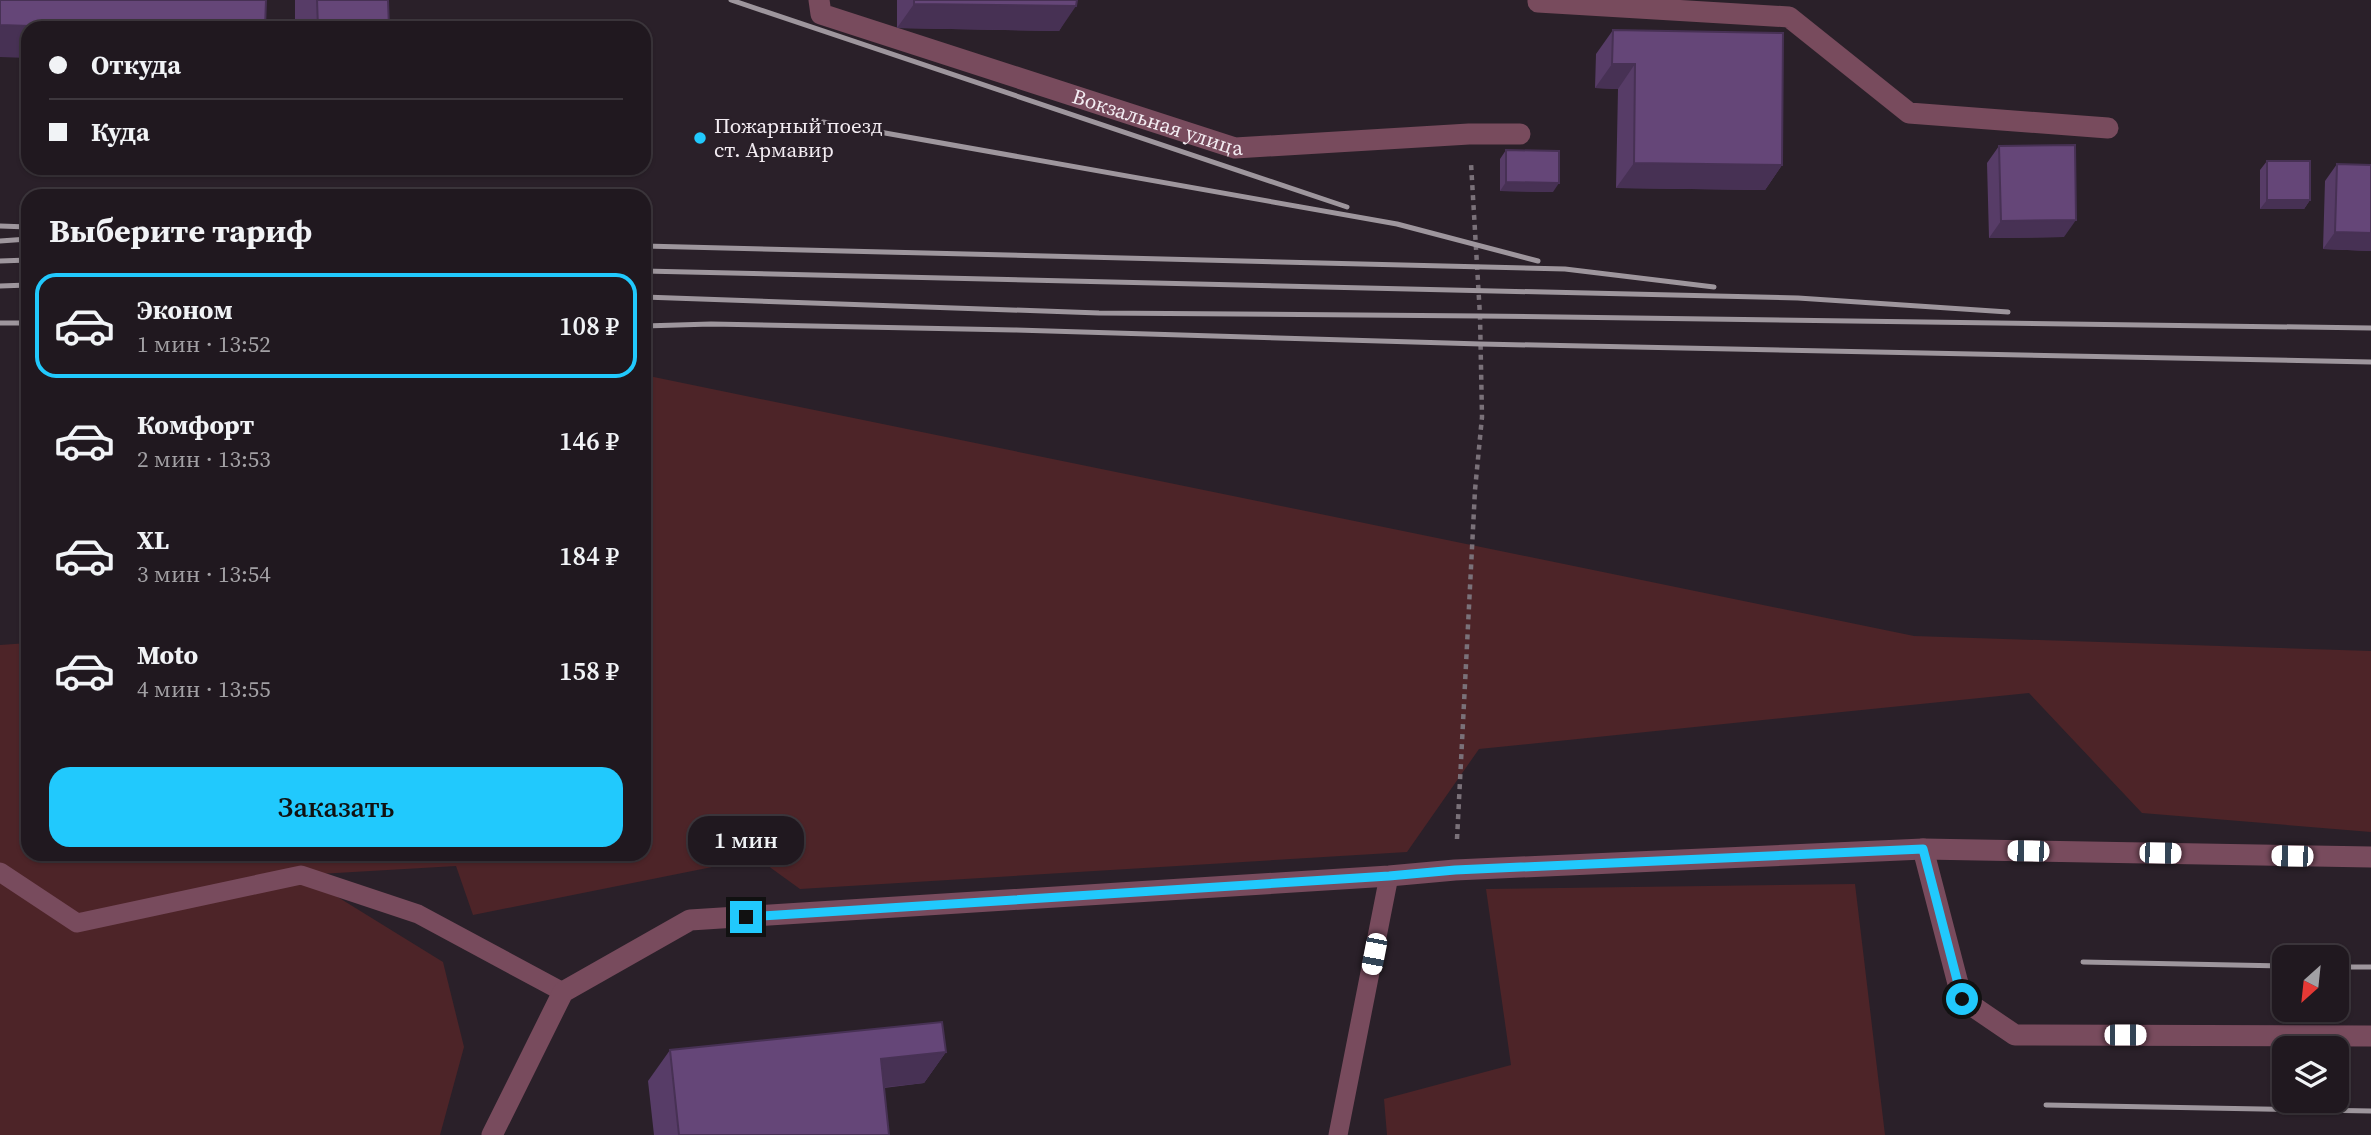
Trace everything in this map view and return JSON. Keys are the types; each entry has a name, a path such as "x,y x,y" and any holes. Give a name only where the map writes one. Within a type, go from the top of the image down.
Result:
{"street":[{"name":"Вокзальная улица","path":"819,0 821,14 1235,148 1469,134 1520,134"},
{"path":"1538,1 1789,17 1909,113 2108,128"},
{"path":"1923,849 1962,999 2015,1035 2371,1036"},
{"path":"492,1135 563,992 690,920 1455,870 1923,849 2371,857"}],"lane":[{"path":"0,872 77,923 301,875 418,914 563,992"},
{"path":"1338,1135 1389,876"}],"path":[{"path":"1455,870 1475,490 1482,417 1480,316 1469,134"}],"shaded area":[{"path":"651,376 1914,636 2371,651 2371,832 2142,813 2029,693 1479,749 1407,852 800,889 757,858 473,915 456,866 302,875 443,962 464,1047 440,1135 0,1135 0,645 21,644 21,861 651,861"},
{"path":"1855,884 1885,1135 1387,1135 1384,1099 1511,1065 1486,889"}],"building":[{"path":"0,0 266,0 265,21 21,21 21,26 0,25"},
{"path":"317,0 388,0 389,21 318,21"},
{"path":"914,0 1077,0 1076,6 914,4"},
{"path":"1613,30 1783,33 1782,165 1634,163 1635,64 1612,64"},
{"path":"2075,145 2076,220 2001,221 1999,146"},
{"path":"1506,150 1559,151 1559,183 1506,182"},
{"path":"2267,161 2310,161 2310,200 2267,200"},
{"path":"2337,164 2371,165 2371,233 2335,232"},
{"path":"942,1022 946,1052 881,1059 889,1135 679,1135 670,1050"}],"railway":[{"path":"731,0 1347,207"},
{"path":"823,122 1397,224 1538,261"},
{"path":"0,226 21,227"},
{"path":"0,241 21,240"},
{"path":"651,246 1565,269 1714,287"},
{"path":"0,261 21,260"},
{"path":"651,271 1798,298 2008,312"},
{"path":"0,286 21,285"},
{"path":"651,297 1099,313 2371,328"},
{"path":"0,323 21,323"},
{"path":"651,326 711,324 1014,330 1481,344 2371,362"},
{"path":"2083,962 2272,966"},
{"path":"2349,967 2371,967"},
{"path":"2046,1105 2371,1111"}],"place":[{"name":"Пожарный поезд ст. Армавир","path":"700,138"}],"route":[{"path":"746,917 1455,870 1923,849 1962,999"}]}
